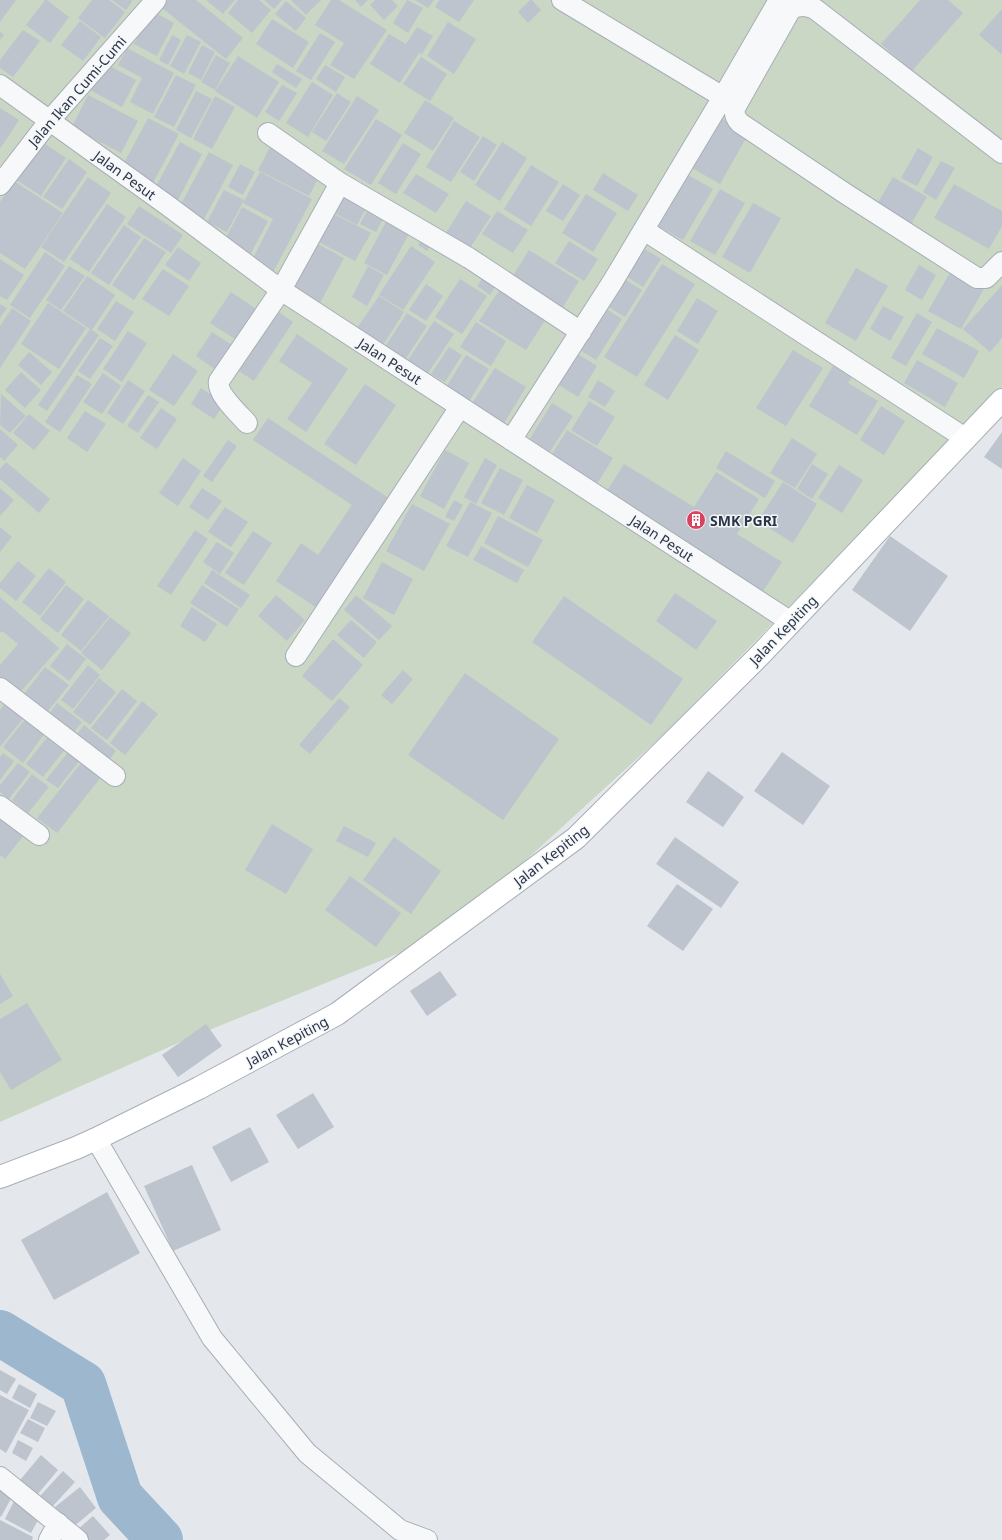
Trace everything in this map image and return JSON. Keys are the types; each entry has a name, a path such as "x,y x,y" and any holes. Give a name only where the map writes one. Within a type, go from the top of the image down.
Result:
{"main road":[{"name":"Jalan Kepiting","path":"0,1177 96,1139 199,1088 337,1014 576,838 759,656 1002,400"}],"street":[{"name":"Jalan Ikan Cumi-Cumi","path":"0,185 50,120 156,0"},
{"path":"562,0 723,97"},
{"path":"511,440 613,281 779,0"},
{"path":"1002,153 814,9 806,5 799,5 790,9 738,102 734,113 740,123 846,194 977,278 986,278 1002,262"},
{"name":"Jalan Pesut","path":"0,85 167,205 281,290 791,622"},
{"path":"268,133 340,183 469,258 581,332"},
{"path":"247,423 222,394 218,384 219,381 281,290 340,183"},
{"path":"644,230 965,438"},
{"path":"296,656 460,407"},
{"path":"0,688 115,776"},
{"path":"0,806 39,836"},
{"path":"96,1139 212,1338 307,1453 400,1530 427,1540"},
{"path":"0,1476 54,1531 78,1540"}],"green space":[{"path":"0,0 1002,0 1002,390 664,734 444,935 187,1039 0,1122"}],"building":[{"path":"0,0 16,0 0,22"},
{"path":"45,0 69,17 50,43 26,25"},
{"path":"92,0 109,0 125,12 105,38 78,18"},
{"path":"112,0 133,0 126,10"},
{"path":"168,0 196,0 243,38 226,59 162,8"},
{"path":"206,0 235,0 223,14"},
{"path":"238,0 259,0 271,10 252,33 228,13"},
{"path":"264,0 282,0 274,9"},
{"path":"291,0 321,0 306,15"},
{"path":"331,0 339,0 387,30 354,79 330,65 344,43 315,25"},
{"path":"355,0 368,0 361,7"},
{"path":"375,0 392,0 398,6 384,20 370,5"},
{"path":"407,0 423,8 408,33 393,23"},
{"path":"415,0 434,0 428,8"},
{"path":"439,0 474,0 459,22 435,7"},
{"path":"530,0 532,0 541,10 528,23 518,12"},
{"path":"920,0 948,0 963,13 912,71 881,44"},
{"path":"286,1 306,18 296,31 275,14"},
{"path":"1002,9 1002,53 1001,54 979,35"},
{"path":"152,11 174,23 157,56 134,44"},
{"path":"272,19 309,42 293,68 256,44"},
{"path":"80,21 101,37 83,61 61,45"},
{"path":"448,22 476,39 454,74 427,56"},
{"path":"417,27 433,36 422,54 419,53 400,83 370,64 389,34 406,44"},
{"path":"23,30 40,41 13,77 0,68 0,60"},
{"path":"0,32 4,35 0,40"},
{"path":"320,33 335,42 311,80 296,71"},
{"path":"172,35 181,40 168,65 159,60"},
{"path":"187,35 201,42 184,74 170,66"},
{"path":"202,45 215,52 201,80 188,73"},
{"path":"127,48 174,73 153,114 130,102 142,78 118,65"},
{"path":"216,55 230,63 215,90 201,82"},
{"path":"238,56 279,82 257,118 215,91"},
{"path":"421,57 447,74 430,101 403,84"},
{"path":"102,62 136,80 122,107 88,89"},
{"path":"277,64 302,79 296,88 272,72"},
{"path":"325,65 345,77 336,92 316,79"},
{"path":"176,75 196,85 174,127 154,117"},
{"path":"312,82 333,95 308,137 286,123"},
{"path":"282,85 297,93 279,121 265,112"},
{"path":"196,91 212,99 191,138 176,130"},
{"path":"337,93 351,102 326,141 312,132"},
{"path":"88,95 138,121 121,153 72,127"},
{"path":"215,96 235,107 212,149 193,139"},
{"path":"357,96 379,110 344,164 322,151"},
{"path":"425,100 454,118 433,151 404,133"},
{"path":"0,108 19,120 0,149"},
{"path":"148,118 179,134 153,183 122,167"},
{"path":"721,118 749,133 720,184 692,168"},
{"path":"376,119 402,135 371,185 344,169"},
{"path":"454,121 480,137 451,182 426,167"},
{"path":"483,136 497,145 474,181 460,172"},
{"path":"41,141 66,158 41,196 15,179"},
{"path":"180,142 202,154 178,200 155,188"},
{"path":"502,142 527,158 500,201 475,185"},
{"path":"403,143 421,154 396,194 378,183"},
{"path":"271,145 322,171 309,196 258,170"},
{"path":"918,148 933,157 917,186 901,178"},
{"path":"209,152 233,165 204,219 180,206"},
{"path":"69,159 87,172 62,209 43,197"},
{"path":"941,161 955,168 936,200 923,192"},
{"path":"240,164 255,172 243,195 228,187"},
{"path":"531,165 559,182 531,226 504,209"},
{"path":"260,172 312,199 271,276 250,264 273,219 243,203"},
{"path":"603,173 638,195 628,211 593,190"},
{"path":"416,174 449,194 436,213 403,193"},
{"path":"686,174 713,189 683,240 656,225"},
{"path":"88,177 111,193 64,262 41,247"},
{"path":"893,177 927,197 911,224 877,204"},
{"path":"14,181 63,213 25,269 0,253 0,202"},
{"path":"563,184 580,195 563,221 546,211"},
{"path":"954,184 1002,211 1002,226 989,249 934,218"},
{"path":"345,188 370,201 357,225 333,212"},
{"path":"720,189 745,203 715,255 690,241"},
{"path":"224,190 244,200 227,232 207,222"},
{"path":"586,194 617,213 593,252 562,233"},
{"path":"466,201 491,216 470,248 446,233"},
{"path":"753,203 781,218 750,273 722,257"},
{"path":"107,204 126,217 89,272 70,259"},
{"path":"371,204 387,212 376,232 360,224"},
{"path":"139,206 183,235 171,253 127,224"},
{"path":"242,207 268,221 248,259 222,245"},
{"path":"497,211 528,230 513,253 482,234"},
{"path":"330,212 371,233 355,261 315,240"},
{"path":"390,214 413,226 387,275 364,263"},
{"path":"124,225 141,237 109,285 91,273"},
{"path":"426,234 434,240 427,251 418,245"},
{"path":"144,238 166,252 134,300 112,285"},
{"path":"569,241 598,259 584,281 555,263"},
{"path":"314,242 344,258 320,303 290,287"},
{"path":"638,245 661,259 643,287 621,273"},
{"path":"411,246 435,262 403,310 379,295"},
{"path":"178,247 201,263 189,281 165,265"},
{"path":"529,250 579,281 561,310 511,279"},
{"path":"45,252 65,266 30,318 10,305"},
{"path":"0,259 24,275 7,300 0,296"},
{"path":"662,264 695,284 637,377 604,357"},
{"path":"919,265 936,275 922,300 905,290"},
{"path":"69,266 85,276 61,310 46,300"},
{"path":"368,266 384,275 367,306 352,297"},
{"path":"856,268 888,286 856,341 825,323"},
{"path":"163,269 189,286 169,316 142,299"},
{"path":"951,271 984,289 961,329 928,311"},
{"path":"486,273 499,281 490,295 477,286"},
{"path":"87,276 115,295 92,330 99,335 47,411 38,405 90,329 63,311"},
{"path":"619,276 642,290 625,317 602,303"},
{"path":"460,279 487,296 462,334 435,317"},
{"path":"426,284 443,296 426,321 409,310"},
{"path":"1002,285 1002,338 990,352 963,329"},
{"path":"500,289 547,317 526,350 479,321"},
{"path":"231,292 258,310 238,341 210,323"},
{"path":"379,296 404,312 383,345 357,328"},
{"path":"697,298 718,311 698,344 677,331"},
{"path":"116,301 134,312 115,341 97,329"},
{"path":"48,303 86,328 59,369 21,344"},
{"path":"0,304 7,308 0,318"},
{"path":"600,305 622,319 596,360 575,347"},
{"path":"883,306 904,317 890,341 870,329"},
{"path":"12,308 31,321 0,368 0,326"},
{"path":"276,310 293,322 254,381 236,369"},
{"path":"407,313 427,326 403,363 383,350"},
{"path":"917,313 932,322 906,366 891,358"},
{"path":"434,321 454,334 428,373 408,360"},
{"path":"476,322 506,341 491,366 460,347"},
{"path":"937,328 979,351 964,378 922,354"},
{"path":"128,331 147,343 122,382 103,369"},
{"path":"212,332 235,347 219,372 196,356"},
{"path":"297,334 348,369 306,432 287,419 312,383 279,361"},
{"path":"675,335 699,350 668,400 644,385"},
{"path":"100,338 113,346 90,379 78,371"},
{"path":"449,347 462,355 445,382 431,374"},
{"path":"793,350 823,368 786,426 756,408"},
{"path":"573,351 597,366 578,397 554,382"},
{"path":"29,352 52,372 41,385 18,365"},
{"path":"173,354 198,371 174,406 149,390"},
{"path":"466,355 489,369 468,403 445,389"},
{"path":"917,360 958,383 945,407 904,383"},
{"path":"833,366 852,377 848,383 878,401 857,435 809,406"},
{"path":"495,368 526,387 503,425 471,405"},
{"path":"21,372 41,390 25,408 5,390"},
{"path":"103,373 121,386 102,414 83,402"},
{"path":"77,375 92,384 60,432 45,422"},
{"path":"128,380 145,391 123,424 107,413"},
{"path":"598,380 615,391 605,407 588,397"},
{"path":"365,384 396,405 356,465 324,444"},
{"path":"201,388 224,404 214,419 191,404"},
{"path":"1,394 26,416 10,433 0,425"},
{"path":"148,395 159,402 138,433 127,426"},
{"path":"589,401 615,417 597,446 571,430"},
{"path":"552,403 573,416 549,453 529,440"},
{"path":"881,406 905,421 884,455 860,440"},
{"path":"161,408 177,419 157,449 140,438"},
{"path":"85,411 106,424 87,452 67,438"},
{"path":"29,414 50,431 34,450 13,433"},
{"path":"268,418 393,501 320,610 276,581 301,543 318,555 352,505 253,440"},
{"path":"0,429 18,445 4,461 0,457"},
{"path":"567,430 613,458 595,487 549,459"},
{"path":"1002,432 1002,469 984,457"},
{"path":"792,438 817,454 795,488 770,473"},
{"path":"228,440 237,446 212,482 203,476"},
{"path":"445,450 469,463 444,509 420,496"},
{"path":"726,451 775,481 765,498 716,468"},
{"path":"183,458 201,471 178,506 159,493"},
{"path":"485,458 497,465 476,504 464,497"},
{"path":"6,462 50,499 39,513 0,479 0,469"},
{"name":"SMK PGRI","path":"624,464 694,507 716,472 759,499 737,534 782,562 762,593 605,494"},
{"path":"812,464 828,474 812,499 797,489"},
{"path":"839,465 863,480 842,513 818,498"},
{"path":"500,468 523,480 504,515 481,503"},
{"path":"783,482 817,504 793,543 758,521"},
{"path":"527,485 555,500 537,533 509,518"},
{"path":"0,488 14,500 0,516"},
{"path":"202,488 222,501 208,520 189,507"},
{"path":"454,500 463,505 454,521 445,517"},
{"path":"470,502 492,513 468,557 446,546"},
{"path":"412,504 450,524 424,571 386,551"},
{"path":"225,507 248,522 231,547 208,532"},
{"path":"498,516 543,540 528,567 484,543"},
{"path":"0,527 12,537 0,552"},
{"path":"195,530 208,539 171,595 157,586"},
{"path":"253,531 272,543 244,585 225,573"},
{"path":"890,536 948,576 910,631 852,590"},
{"path":"217,542 234,553 220,574 203,562"},
{"path":"481,546 524,570 517,583 473,560"},
{"path":"18,561 36,576 16,601 0,588 0,583"},
{"path":"382,562 413,579 394,615 363,598"},
{"path":"49,568 66,582 40,616 22,602"},
{"path":"212,570 250,595 241,608 204,583"},
{"path":"66,585 84,599 58,633 40,619"},
{"path":"202,585 239,609 227,627 190,603"},
{"path":"675,593 717,621 696,650 656,621"},
{"path":"276,595 305,620 287,641 258,616"},
{"path":"356,595 392,626 379,640 344,610"},
{"path":"564,596 683,679 651,725 532,642"},
{"path":"0,597 59,648 17,696 0,682 0,665 18,644 2,631 0,633"},
{"path":"88,600 109,616 81,651 61,635"},
{"path":"192,607 217,624 205,642 180,626"},
{"path":"110,617 131,633 102,670 81,653"},
{"path":"351,620 377,642 364,658 337,635"},
{"path":"333,639 363,665 332,701 302,676"},
{"path":"67,644 86,659 69,681 50,666"},
{"path":"88,665 100,675 73,709 61,700"},
{"path":"45,667 69,685 44,716 21,698"},
{"path":"403,670 413,679 392,704 381,695"},
{"path":"465,673 559,739 503,820 408,755"},
{"path":"99,678 116,692 90,725 73,712"},
{"path":"122,689 137,701 107,740 91,728"},
{"path":"339,698 350,707 310,754 299,745"},
{"path":"7,701 25,716 0,747 0,710"},
{"path":"142,701 158,714 125,755 110,743"},
{"path":"57,703 82,722 70,737 46,718"},
{"path":"26,718 45,733 23,763 3,747"},
{"path":"84,725 116,751 106,764 73,739"},
{"path":"49,735 66,748 43,777 26,764"},
{"path":"69,751 80,760 58,788 46,780"},
{"path":"782,752 830,786 803,825 754,791"},
{"path":"3,753 14,761 0,780 0,757"},
{"path":"82,762 101,777 57,833 37,818"},
{"path":"18,763 30,772 9,799 0,792 0,785"},
{"path":"708,771 744,797 723,827 686,802"},
{"path":"32,774 49,787 28,813 12,800"},
{"path":"0,809 28,830 5,859 0,855"},
{"path":"272,824 313,849 286,894 245,870"},
{"path":"344,826 376,843 368,857 336,841"},
{"path":"394,837 441,871 411,914 363,880"},
{"path":"675,837 739,882 721,908 656,864"},
{"path":"350,876 401,913 376,947 325,910"},
{"path":"677,884 713,909 683,951 647,926"},
{"path":"440,971 457,995 427,1016 410,991"},
{"path":"0,974 13,996 0,1004"},
{"path":"27,1003 62,1060 11,1090 0,1072 0,1019"},
{"path":"206,1024 222,1046 178,1077 162,1055"},
{"path":"313,1093 334,1127 298,1149 276,1115"},
{"path":"250,1127 269,1162 231,1182 212,1147"},
{"path":"192,1165 221,1230 173,1251 144,1186"},
{"path":"107,1192 140,1253 54,1300 21,1240"},
{"path":"0,1370 16,1379 7,1394 0,1390"},
{"path":"19,1384 37,1394 30,1408 12,1398"},
{"path":"0,1395 29,1410 6,1453 0,1449"},
{"path":"38,1402 56,1411 47,1426 30,1418"},
{"path":"28,1419 45,1428 38,1442 20,1433"},
{"path":"18,1440 33,1448 26,1461 12,1453"},
{"path":"41,1455 58,1470 37,1495 20,1480"},
{"path":"63,1471 75,1482 52,1507 40,1496"},
{"path":"0,1486 14,1493 1,1517 0,1516"},
{"path":"80,1487 96,1508 72,1528 55,1507"},
{"path":"16,1497 43,1511 31,1533 5,1519"},
{"path":"93,1516 110,1535 104,1540 85,1540 77,1530"},
{"path":"0,1520 33,1537 32,1540 0,1540"}],"waterway":[{"path":"0,1333 83,1384 120,1497 160,1540"}],"place":[{"name":"SMK PGRI","path":"696,520"}]}
